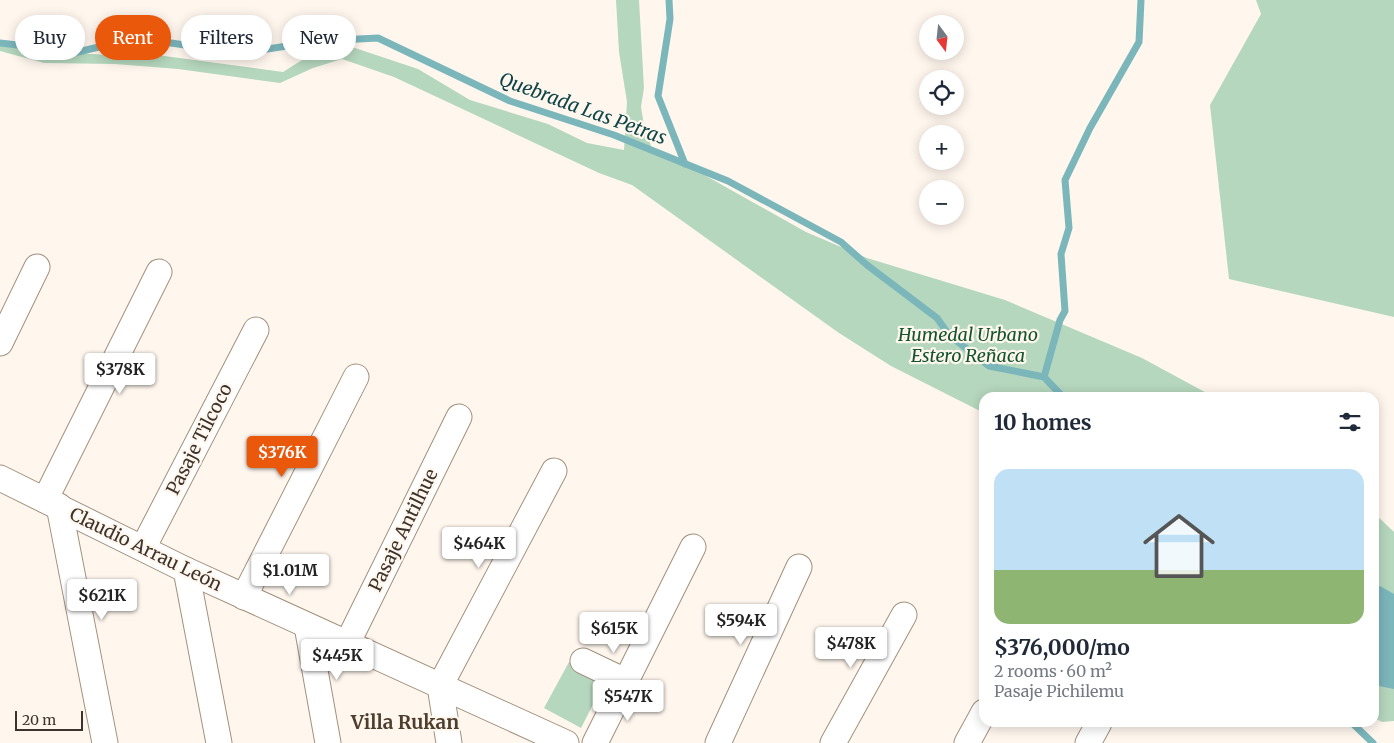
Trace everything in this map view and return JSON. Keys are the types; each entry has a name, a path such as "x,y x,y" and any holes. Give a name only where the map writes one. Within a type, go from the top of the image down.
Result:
{"street":[{"path":"0,343 37,267"},
{"path":"105,743 52,503 159,272"},
{"name":"Pasaje Tilcoco","path":"143,548 256,330"},
{"path":"244,596 356,377"},
{"name":"Pasaje Antilhue","path":"347,644 460,417"},
{"path":"449,743 440,686 554,471"},
{"name":"Claudio Arrau León","path":"0,478 186,570 563,742"},
{"path":"595,743 693,547"},
{"path":"718,743 800,567"},
{"path":"186,570 219,743"},
{"path":"833,743 904,615"},
{"path":"307,626 328,743"},
{"path":"583,661 627,682"},
{"path":"967,743 979,721"},
{"path":"1088,743 1097,727"}],"green space":[{"name":"Humedal Urbano Estero Reñaca","path":"616,0 639,0 644,88 641,107 644,125 653,152 699,172 806,232 867,258 1005,300 1142,358 1205,392 979,392 979,410 891,366 839,333 632,185 599,173 394,77 345,60 356,60 356,48 418,69 470,100 548,124 587,143 624,150 627,102 619,52"},
{"path":"1256,0 1394,0 1394,317 1229,279 1210,105 1261,14"},
{"name":"Humedal Urbano Estero Reñaca","path":"0,40 15,44 15,55 0,51"},
{"name":"Humedal Urbano Estero Reñaca","path":"85,54 95,54 95,60 171,60 171,57 181,58 181,60 194,60 283,72 302,60 339,60 313,68 280,83 178,69 115,64 44,63 33,60 85,60"},
{"path":"1379,518 1394,532 1394,721 1379,720"},
{"path":"569,662 605,681 581,728 544,708"}],"water":[{"path":"1379,586 1394,594 1394,689 1379,686"}],"waterway":[{"path":"669,0 670,19 658,96 685,164"},
{"path":"1044,377 1060,320 1065,311 1061,254 1069,228 1065,180 1090,128 1139,42 1141,0"},
{"name":"Quebrada Las Petras","path":"0,43 78,52 136,38 192,46 254,51 320,41 378,38 510,101 614,135 728,181 841,242 867,265 937,318 949,335 989,366 1044,377 1058,392"},
{"name":"Quebrada Las Petras","path":"1356,727 1373,743"}],"district":[{"name":"Villa Rukan","path":"405,722"}]}
